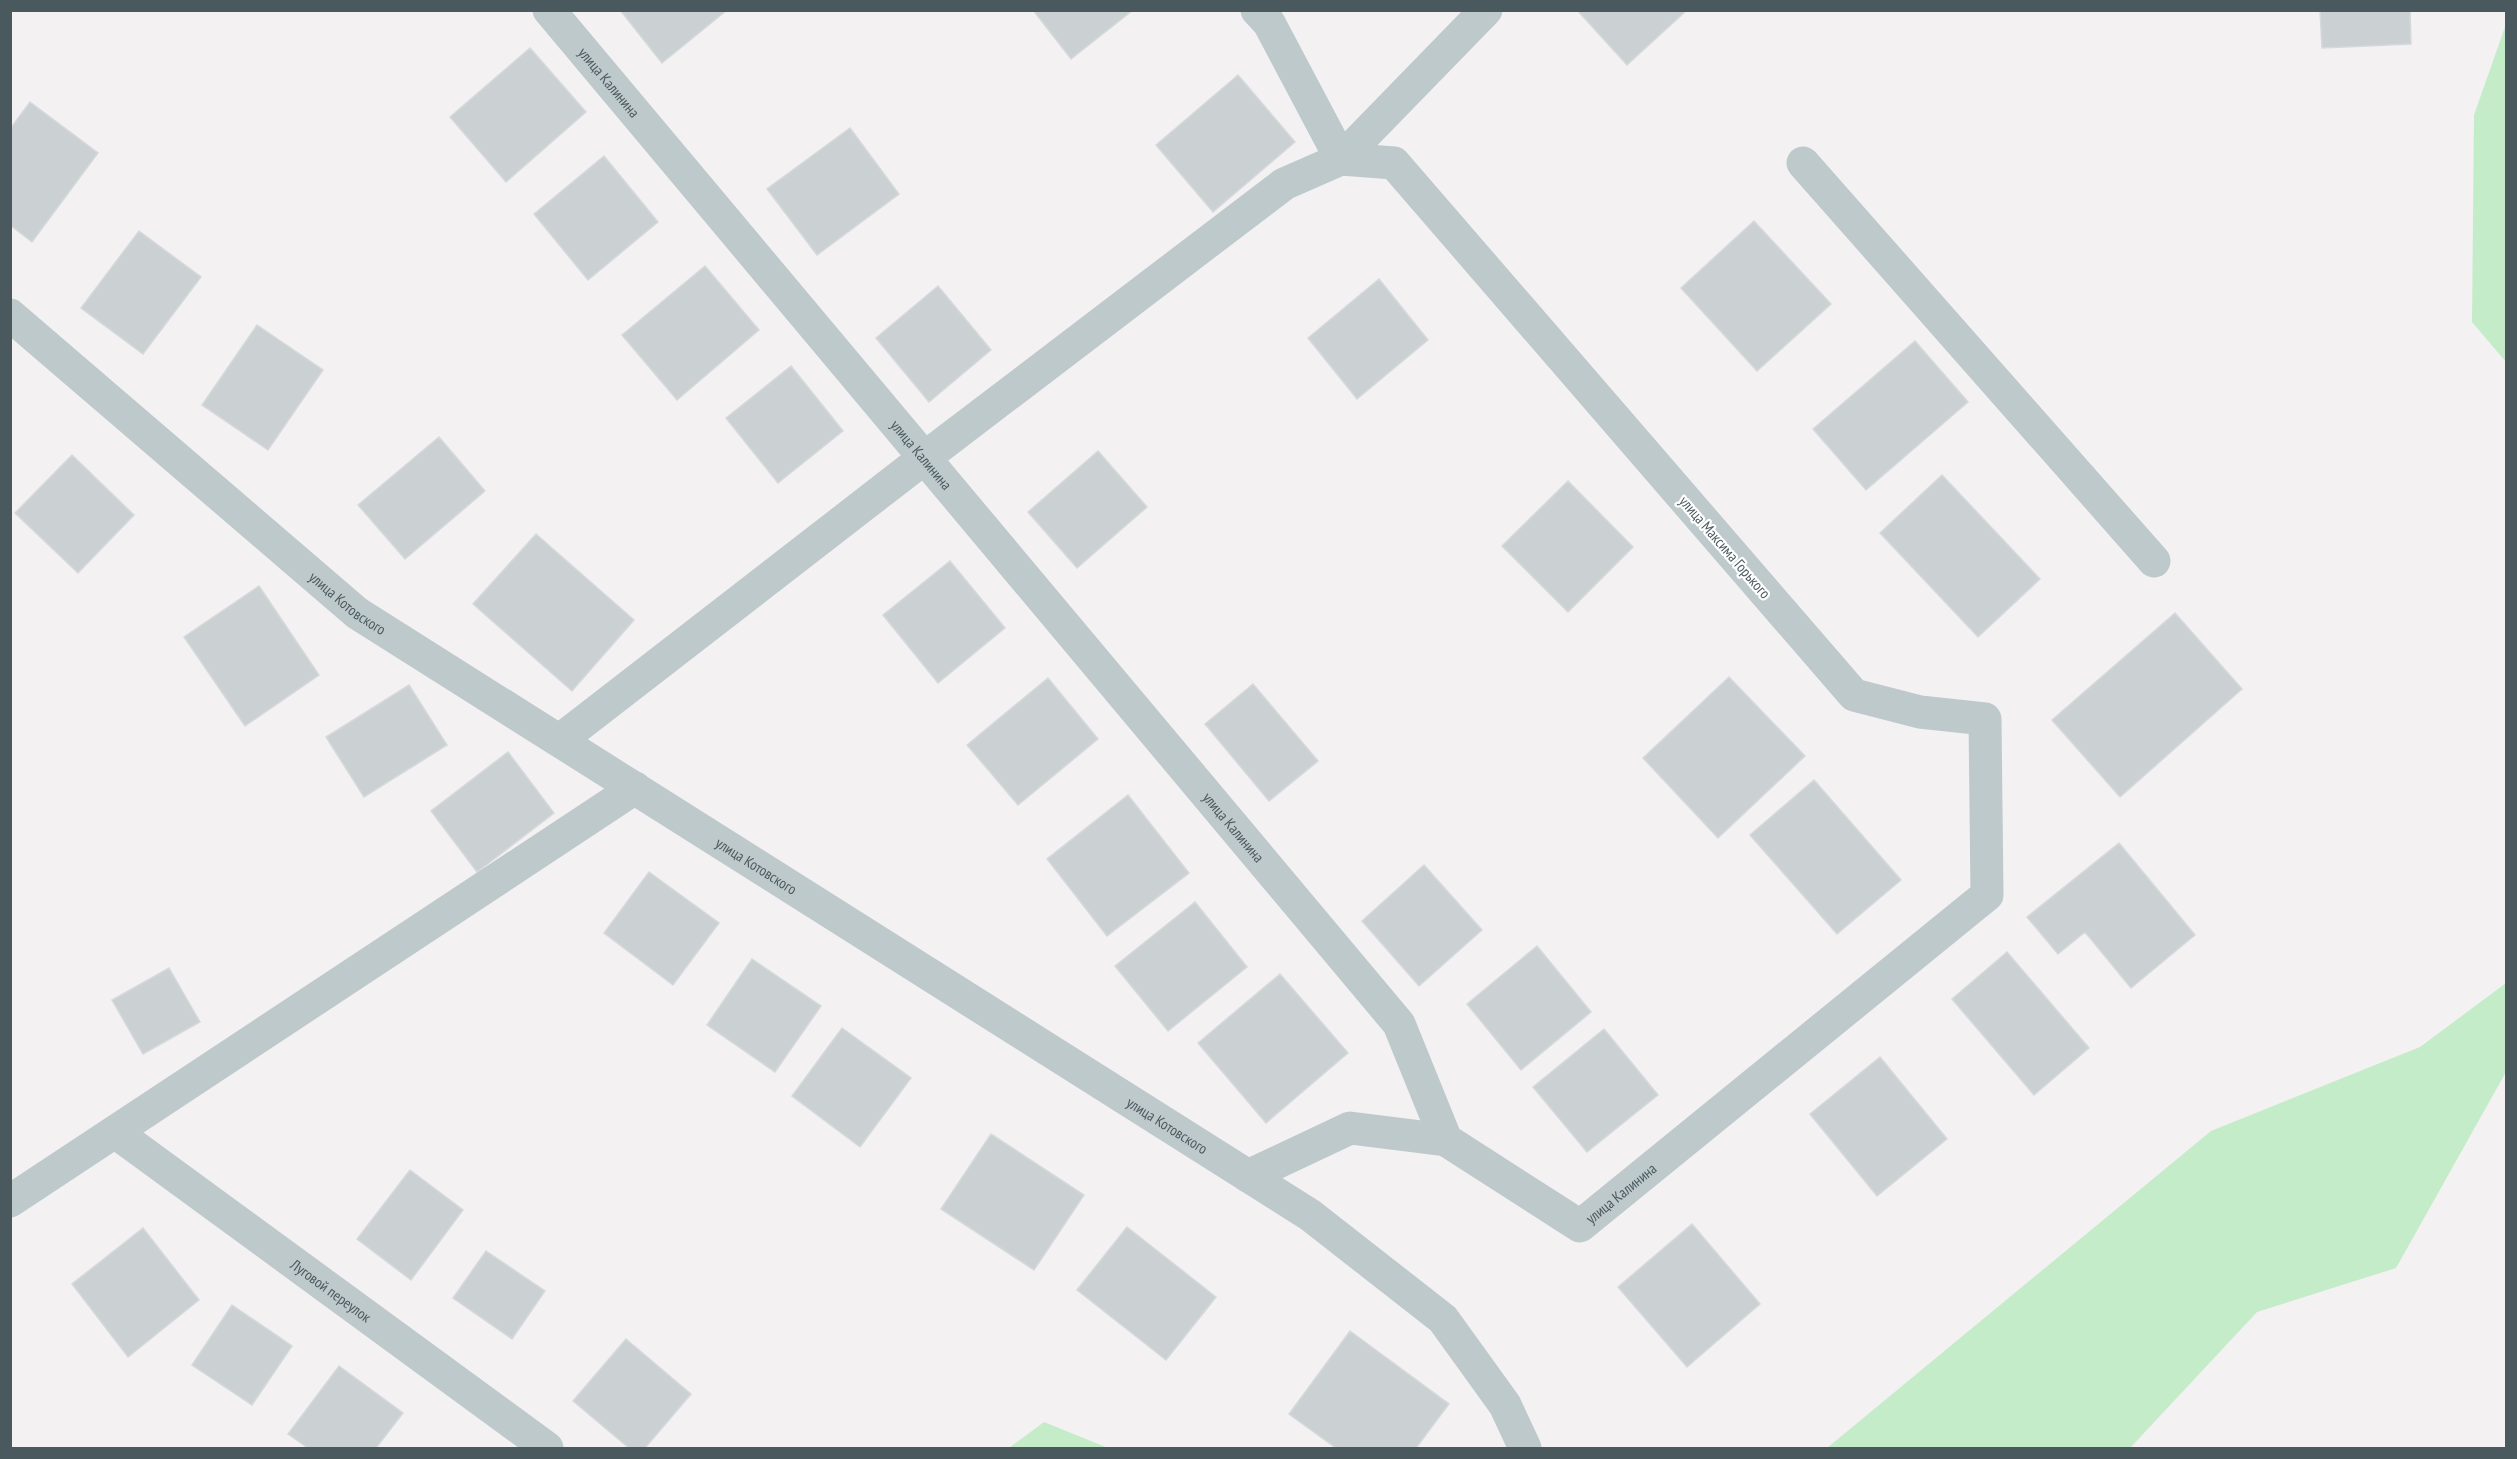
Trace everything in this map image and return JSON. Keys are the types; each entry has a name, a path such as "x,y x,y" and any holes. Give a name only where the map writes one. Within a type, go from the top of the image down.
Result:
{"street":[{"name":"улица Калинина","path":"549,10 923,459 1400,1024 1446,1140 1580,1226 1987,895"},
{"path":"1257,10 1269,23 1341,159"},
{"path":"560,740 1284,184 1341,159 1486,10"},
{"name":"улица Максима Горького","path":"1341,159 1394,164 1854,695 1920,712 1985,719 1987,895"},
{"path":"1803,163 2154,561"},
{"name":"улица Котовского","path":"10,315 357,613 1310,1215 1443,1319 1505,1406 1525,1449"},
{"path":"10,1201 635,788"},
{"path":"1248,1176 1350,1128 1446,1140"},
{"name":"Луговой переулок","path":"115,1132 547,1449"}],"green space":[{"path":"2506,24 2506,362 2472,322 2474,115"},
{"path":"2506,983 2506,1072 2396,1268 2257,1312 2130,1448 1827,1448 2211,1131 2420,1047"},
{"path":"1044,1422 1108,1448 1009,1448"}],"building":[{"path":"620,10 727,10 662,63"},
{"path":"1033,10 1133,10 1071,59"},
{"path":"1577,10 1686,10 1686,11 1627,65"},
{"path":"2320,10 2410,10 2411,44 2322,48"},
{"path":"530,48 586,112 506,182 450,117"},
{"path":"1238,75 1295,142 1213,212 1156,145"},
{"path":"30,102 98,153 32,242 10,225 10,129"},
{"path":"850,128 899,194 817,255 767,189"},
{"path":"604,156 658,222 588,280 534,214"},
{"path":"1754,221 1831,304 1757,371 1681,288"},
{"path":"139,231 201,277 143,354 81,308"},
{"path":"705,266 759,330 677,400 622,335"},
{"path":"1379,279 1428,340 1357,399 1308,338"},
{"path":"938,286 991,350 929,402 876,338"},
{"path":"257,325 323,370 268,450 202,405"},
{"path":"1915,341 1968,402 1866,490 1813,429"},
{"path":"791,366 843,431 778,483 726,418"},
{"path":"439,437 485,491 405,559 358,505"},
{"path":"1098,451 1147,507 1077,568 1028,512"},
{"path":"72,455 134,515 78,573 15,513"},
{"path":"1942,475 2040,579 1978,637 1880,533"},
{"path":"1568,481 1633,547 1568,612 1502,546"},
{"path":"536,534 634,620 572,691 473,604"},
{"path":"950,561 1005,628 938,683 883,615"},
{"path":"259,586 319,675 245,726 184,637"},
{"path":"2175,613 2242,689 2120,797 2052,720"},
{"path":"1729,677 1805,756 1718,838 1643,758"},
{"path":"1048,678 1098,739 1018,805 967,745"},
{"path":"1253,684 1318,761 1269,801 1205,724"},
{"path":"409,685 447,745 364,797 326,737"},
{"path":"508,752 554,813 477,872 431,811"},
{"path":"1814,780 1901,880 1837,934 1750,835"},
{"path":"1128,795 1189,873 1107,936 1047,859"},
{"path":"2119,843 2195,935 2131,988 2085,932 2058,954 2027,917"},
{"path":"1424,865 1482,930 1419,986 1362,921"},
{"path":"649,872 719,923 673,985 604,933"},
{"path":"1195,902 1247,967 1168,1031 1115,966"},
{"path":"1537,946 1591,1012 1521,1070 1467,1004"},
{"path":"2007,952 2089,1048 2034,1095 1952,999"},
{"path":"752,959 821,1006 775,1072 707,1025"},
{"path":"169,968 200,1022 143,1054 112,1000"},
{"path":"1280,974 1348,1053 1266,1123 1198,1043"},
{"path":"842,1028 911,1078 860,1147 792,1096"},
{"path":"1604,1029 1658,1095 1587,1152 1533,1087"},
{"path":"1880,1057 1947,1139 1877,1196 1810,1114"},
{"path":"991,1134 1084,1195 1034,1270 941,1209"},
{"path":"410,1170 463,1210 411,1280 357,1239"},
{"path":"1692,1224 1760,1304 1687,1367 1618,1287"},
{"path":"1127,1227 1216,1297 1166,1360 1077,1290"},
{"path":"143,1228 199,1300 128,1357 72,1284"},
{"path":"486,1251 545,1291 512,1339 453,1298"},
{"path":"232,1305 292,1346 252,1405 192,1365"},
{"path":"1350,1331 1449,1404 1416,1448 1336,1448 1289,1414"},
{"path":"626,1339 691,1394 645,1448 629,1448 573,1401"},
{"path":"339,1366 403,1413 376,1448 308,1448 288,1434"}]}
